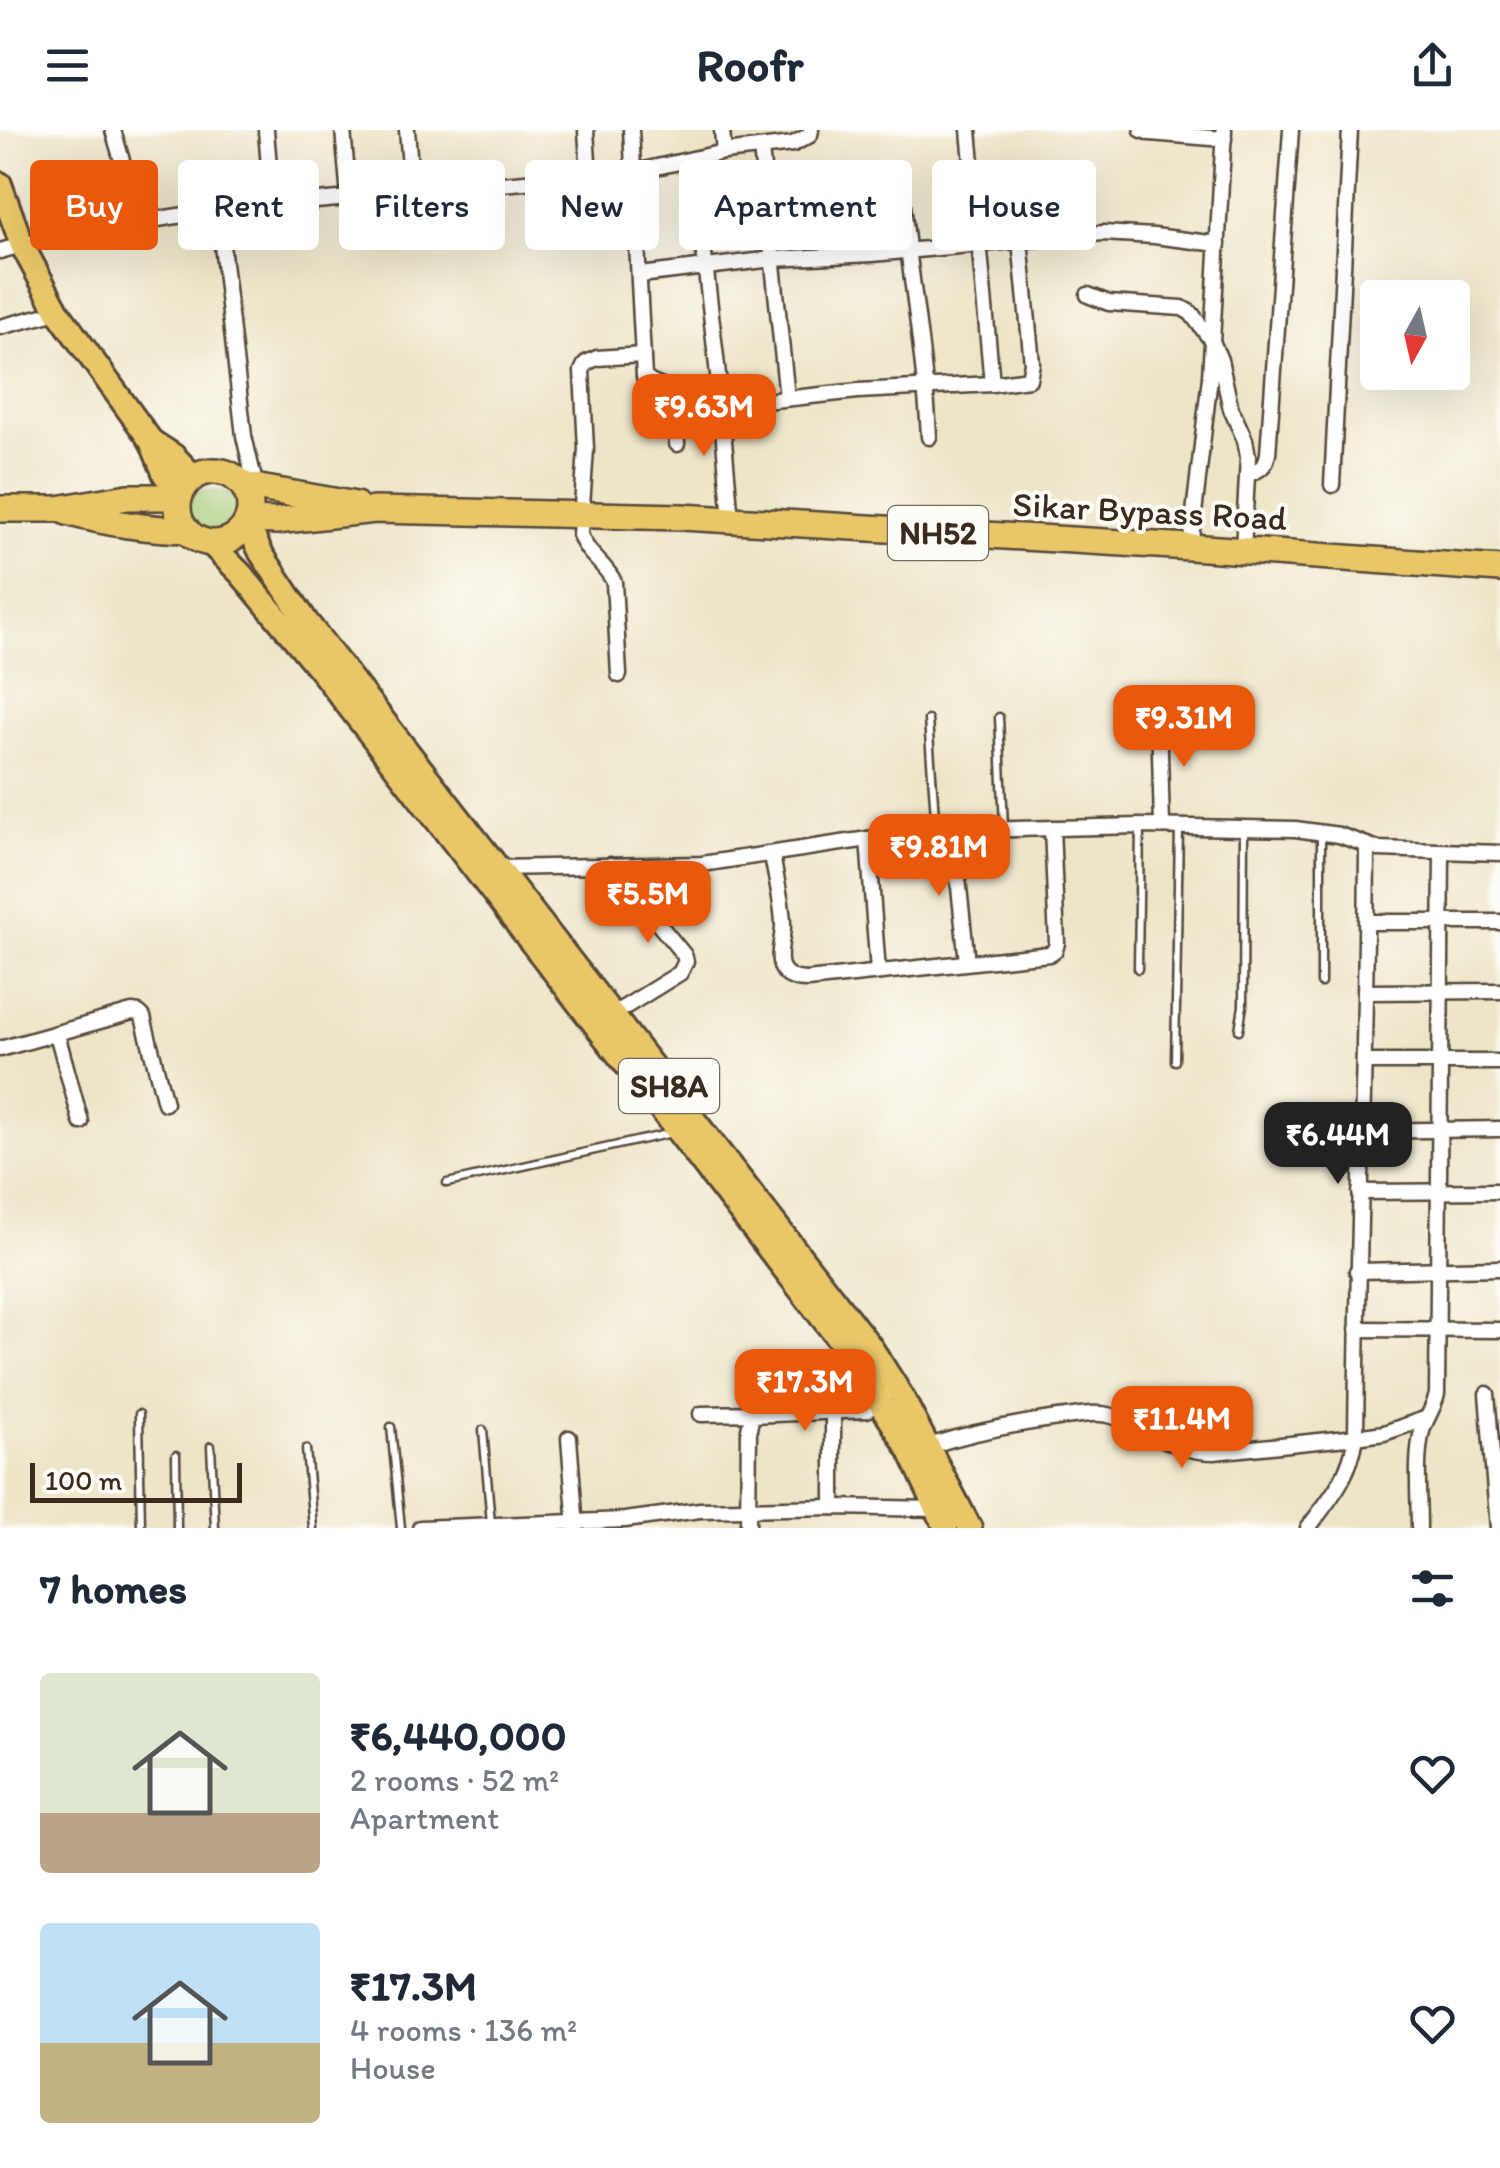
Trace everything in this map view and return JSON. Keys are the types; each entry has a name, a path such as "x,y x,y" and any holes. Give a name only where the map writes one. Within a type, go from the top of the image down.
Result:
{"highway":[{"name":"Sikar Bypass Road","path":"0,510 57,510 185,488 215,471 250,487 376,510"},
{"path":"247,522 250,487"},
{"path":"185,488 179,515 187,530"},
{"name":"Sikar Bypass Road","path":"57,510 140,527 187,530 210,543 235,536 247,522 376,510 731,520 1500,569"}],"main road":[{"path":"0,184 11,248 151,440 165,474 173,485 185,488"},
{"name":"SH8A","path":"247,522 306,621 870,1346 910,1452 942,1519"},
{"name":"SH8A","path":"210,543 241,574 322,672 847,1350 929,1446 970,1528"}],"street":[{"path":"114,130 122,160"},
{"path":"266,130 268,160"},
{"path":"343,130 346,160"},
{"path":"407,130 409,160"},
{"path":"586,130 588,160"},
{"path":"631,130 633,160"},
{"path":"722,130 724,152"},
{"path":"659,166 802,141 811,130"},
{"path":"969,130 971,160"},
{"path":"1142,130 1150,134 1224,135 1210,377 1190,548"},
{"path":"1248,474 1260,470 1268,454 1291,130"},
{"path":"1332,485 1350,130"},
{"path":"762,148 787,398"},
{"path":"693,159 731,520"},
{"path":"1096,233 1218,244"},
{"path":"640,275 774,259 932,249"},
{"path":"223,250 250,487"},
{"path":"639,250 644,377 668,390 674,398 676,444"},
{"path":"979,250 992,384"},
{"path":"720,394 728,405 1029,379 1032,372 1021,250"},
{"path":"907,251 927,388 929,437"},
{"path":"1088,296 1109,303 1182,308 1191,313 1212,341 1248,458 1243,551"},
{"path":"0,326 58,312"},
{"path":"619,675 614,582 584,546 580,535 586,450 582,371 586,363 597,358 642,355"},
{"path":"1159,716 1162,826"},
{"path":"497,868 702,864 936,831 1140,826 1321,831 1390,850 1500,853"},
{"path":"772,854 783,926 780,962 783,971 798,980 1049,954 1057,943 1052,828"},
{"path":"953,830 968,962"},
{"path":"868,839 878,972"},
{"path":"1308,1528 1341,1484 1352,1460 1356,1437 1366,846"},
{"path":"1419,1528 1422,1431 1437,1394 1442,852"},
{"path":"610,866 686,962 680,973 612,1015"},
{"path":"1366,922 1500,922"},
{"path":"1365,992 1500,991"},
{"path":"0,1049 139,1012 165,1103"},
{"path":"57,1034 81,1122"},
{"path":"1365,1062 1500,1062"},
{"path":"1362,1131 1500,1129"},
{"path":"1360,1192 1500,1190"},
{"path":"1357,1271 1500,1268"},
{"path":"1357,1329 1500,1330"},
{"path":"1487,1394 1498,1484 1498,1528"},
{"path":"702,1414 867,1410 889,1395"},
{"path":"833,1412 833,1507"},
{"path":"929,1446 1008,1425 1096,1413 1112,1416 1194,1452 1384,1433 1427,1418"},
{"path":"748,1528 749,1428 752,1415 756,1414"},
{"path":"569,1438 576,1526"},
{"path":"420,1528 576,1526 700,1510 833,1507 942,1519"}],"lane":[{"path":"999,717 1004,829"},
{"path":"928,720 936,831"},
{"path":"1138,969 1140,826"},
{"path":"1175,1061 1179,826"},
{"path":"1239,1030 1243,1006 1244,828"},
{"path":"1321,831 1321,983"},
{"path":"447,1183 678,1132"},
{"path":"140,1414 140,1528"},
{"path":"391,1427 401,1528"},
{"path":"483,1430 491,1526"},
{"path":"210,1446 215,1528"},
{"path":"306,1449 312,1528"},
{"path":"176,1455 178,1528"}],"green space":[{"path":"197,491 224,492 235,497 244,508 238,528 227,533 193,532 182,521 180,511 186,499"}]}
